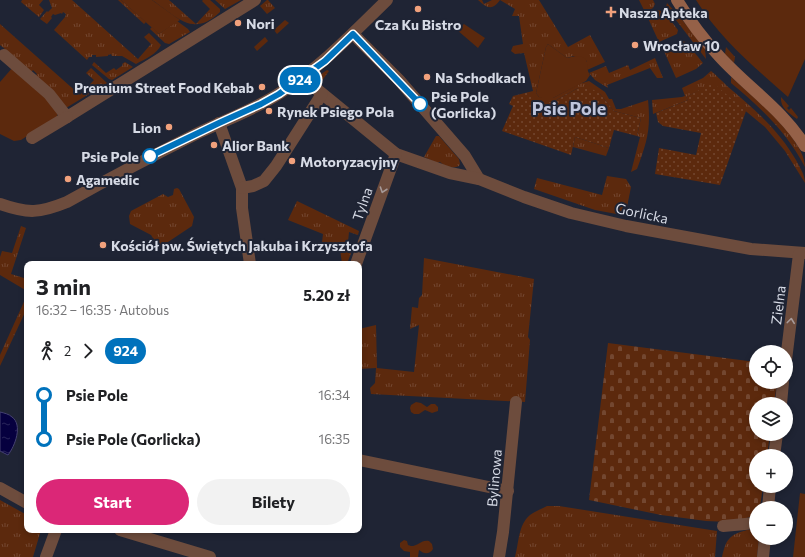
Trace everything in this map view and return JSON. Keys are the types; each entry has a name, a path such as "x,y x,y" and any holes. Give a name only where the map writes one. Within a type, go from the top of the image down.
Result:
{"street":[{"path":"32,138 255,0"},
{"path":"0,204 30,212 53,208 67,202 150,156 261,104 303,78 325,61 387,0"},
{"path":"677,0 698,32 719,57 786,120 805,146"},
{"path":"353,34 427,112 465,156 479,179"},
{"path":"4,55 49,94 67,117"},
{"name":"Gorlicka","path":"303,78 396,154 450,173 479,179 524,197 571,213 612,223 751,249 802,254"},
{"path":"242,188 269,184 276,166 322,94"},
{"path":"219,123 242,188 242,208 250,261"},
{"name":"Tylna","path":"357,261 396,154"},
{"name":"Zielna","path":"788,345 798,267 802,254"},
{"name":"Bylinowa","path":"499,557 504,532 516,402"},
{"path":"362,461 508,490"},
{"path":"0,488 24,501"},
{"path":"723,526 749,523"},
{"path":"46,557 55,533"},
{"path":"130,533 210,557"},
{"path":"763,557 764,545"}],"green space":[{"path":"22,0 43,0 39,5 44,10 39,17 21,2"},
{"path":"49,0 72,0 138,59 151,44 144,37 149,33 161,45 154,54 136,64 122,56 112,56 111,54 108,56 96,57 96,55 92,55 92,57 89,57 87,60 54,30 66,14 63,12 62,14 53,14 51,17 52,18 47,24 40,19 52,8"},
{"path":"118,0 121,0 146,22 144,24"},
{"path":"121,0 152,0 180,20 159,34"},
{"path":"152,0 169,0 196,24 185,22 177,18"},
{"path":"203,0 210,0 220,9 220,12 210,20 196,24 210,9 202,1"},
{"path":"215,0 241,0 225,9"},
{"path":"267,0 275,8 267,14 260,6"},
{"path":"478,0 482,0 484,4 492,0 500,0 494,6 489,7 484,5"},
{"path":"500,0 539,0 568,47 590,35 605,62 587,70 587,61 573,56 567,58 548,44 546,47 536,93 539,97 553,98 579,84 589,81 605,92 609,99 612,99 616,109 621,109 648,100 649,119 647,135 637,169 631,172 640,137 637,136 641,118 614,111 600,94 578,88 553,102 534,102 533,91 524,53 515,54 511,51 513,46 523,44 519,16 512,16 515,9"},
{"path":"639,0 653,0 655,4 653,8 645,12"},
{"path":"696,0 805,0 805,59 788,97 738,52 705,14"},
{"path":"667,3 705,49 706,59 666,7"},
{"path":"658,10 664,12 678,30 677,34 659,42 647,16"},
{"path":"285,20 289,23 277,34 274,30"},
{"path":"177,21 190,32 169,44 165,43 150,29 152,27 159,34"},
{"path":"0,24 80,95 94,80 86,73 91,68 107,83 66,108 34,78 37,74 33,70 30,74 0,45"},
{"path":"464,24 485,38 478,48 457,30"},
{"path":"265,37 268,41 257,51 254,47"},
{"path":"681,41 686,42 703,63 696,69 676,78 663,49"},
{"path":"548,44 567,58 575,56 586,59 588,72 590,75 586,81 553,98 542,98 536,93 546,47"},
{"path":"726,47 735,57 734,63 725,54"},
{"path":"655,58 663,78 657,78 650,68 607,85 608,88 595,80 589,73 606,66 609,73 628,65 630,70"},
{"path":"94,62 106,73 114,68 116,70 125,62 133,67 112,80 92,65"},
{"path":"13,67 44,93 58,112 57,117 21,140 14,141 0,134 0,82"},
{"path":"327,70 329,71 319,85 314,79"},
{"path":"711,71 774,129 796,160 801,169 805,183 785,151 765,127 713,84 686,97 688,100 653,114 652,100 685,96 682,88 703,78"},
{"path":"731,77 776,118 787,131 803,156 805,167 790,142 781,131 763,111 731,83"},
{"path":"713,83 746,111 720,185 655,174 659,148 696,155 701,133 663,126 658,122 656,113 688,100 686,97"},
{"path":"589,87 600,94 614,111 641,118 637,136 614,130 609,148 575,137 571,155 502,131 513,106 509,104 513,96 533,91 534,102 553,102 578,88"},
{"path":"781,97 789,106 787,108 789,110 791,108 798,117 797,119 784,107"},
{"path":"436,136 439,136 459,159 459,166 449,167 440,162 437,163 424,157"},
{"path":"575,137 609,148 606,156 573,147"},
{"path":"607,176 626,179 631,187 626,212 622,215 595,210 534,189 537,178 602,195"},
{"path":"174,189 179,189 194,217 192,226 159,248 151,235 130,224 129,216 131,211 163,194 168,197 173,195"},
{"path":"297,201 359,231 358,235 349,232 348,242 350,245 355,243 348,261 342,261 340,249 321,251 323,234 288,220"},
{"path":"21,226 26,228 11,274 24,278 24,289 0,275 0,257 2,251 12,253"},
{"path":"424,258 534,279 528,337 530,340 525,402 371,394 370,388 375,383 376,368 362,369 362,328 376,325 377,368 414,372 419,325 410,329 412,307 418,308 419,298 422,295"},
{"path":"24,302 24,314 0,366 0,355"},
{"path":"608,343 749,361 749,389 776,389 775,397 749,397 749,441 769,441 768,449 749,449 749,493 762,493 761,501 749,501 749,517 729,522 706,521 661,515 589,500"},
{"path":"416,402 427,407 431,404 435,404 438,407 438,411 432,413 425,410 419,414 414,414 411,412 410,408 411,405"},
{"path":"800,493 805,494 805,557 793,557"},
{"path":"0,500 24,513 24,533 40,533 33,557 0,557"},
{"path":"547,506 559,506 717,531 715,557 515,557 521,529 526,519 530,515"},
{"path":"749,530 749,545 758,545 757,557 722,557 727,542 736,534"},
{"path":"404,540 411,546 424,541 429,541 432,544 433,549 426,553 419,550 418,557 410,557 410,552 404,551 400,547 400,543"}],"water":[{"path":"0,412 11,416 17,425 17,436 8,455 0,451"}],"bus line":[{"name":"924","path":"150,156 261,104 279,94 325,61 353,34 399,80 420,104"}],"place":[{"name":"Cza Ku Bistro","path":"418,9"},
{"name":"Nasza Apteka","path":"611,12"},
{"name":"Nori","path":"238,23"},
{"name":"Wrocław 10","path":"635,45"},
{"name":"Na Schodkach","path":"427,77"},
{"name":"Premium Street Food Kebab","path":"262,87"},
{"name":"Psie Pole (Gorlicka)","path":"420,104"},
{"name":"Rynek Psiego Pola","path":"269,111"},
{"name":"Lion","path":"169,127"},
{"name":"Alior Bank","path":"214,145"},
{"name":"Psie Pole","path":"150,156"},
{"name":"Motoryzacyjny","path":"292,161"},
{"name":"Agamedic","path":"68,179"},
{"name":"Kościół pw. Świętych Jakuba i Krzysztofa","path":"103,245"}],"district":[{"name":"Psie Pole","path":"569,108"}]}
